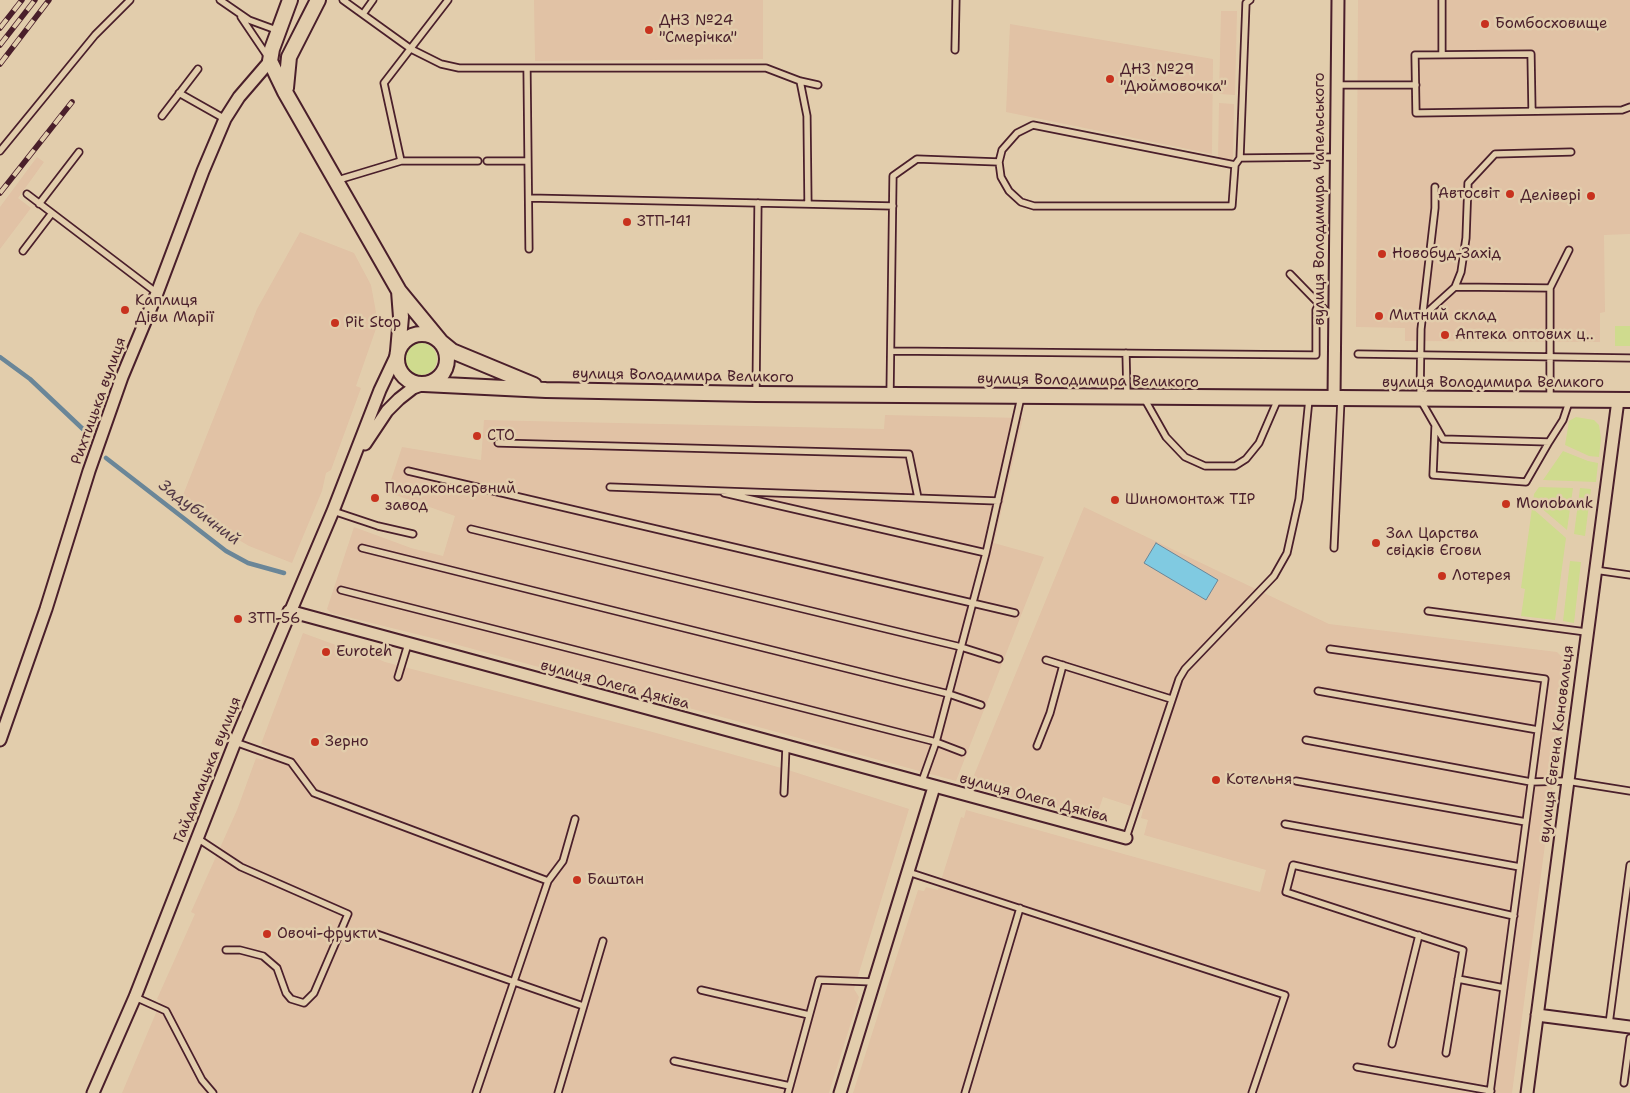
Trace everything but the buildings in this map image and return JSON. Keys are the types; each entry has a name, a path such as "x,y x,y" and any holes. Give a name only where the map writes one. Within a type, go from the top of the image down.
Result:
{"street":[{"path":"270,61 290,0"},
{"path":"286,92 289,57 318,0"},
{"name":"вулиця Володимира Чапельського","path":"1338,0 1335,316 1338,399"},
{"name":"вулиця Володимира Великого","path":"270,61 399,291 440,342 463,357 546,390"},
{"name":"Рихтицька вулиця","path":"0,740 46,609 88,474 116,396 225,119 238,97 270,61"},
{"name":"вулиця Володимира Великого","path":"398,352 401,317 399,291"},
{"path":"428,335 440,342 446,354 445,367 438,378 424,384 411,381 405,377 398,365 398,352 402,344 414,336 428,335"},
{"name":"Гайдамацька вулиця","path":"93,1093 135,997 235,742 289,611 334,511 380,390 398,352"},
{"name":"вулиця Володимира Великого","path":"424,384 546,390 756,394 1624,400"},
{"name":"Гайдамацька вулиця","path":"354,460 386,411 405,393 424,384"},
{"name":"вулиця Євгена Коновальця","path":"1527,1093 1586,632 1624,400"},
{"name":"вулиця Олега Дяківа","path":"289,611 1126,838"},
{"path":"840,1093 934,787"},
{"path":"1537,1015 1630,1027"}],"lane":[{"path":"0,151 95,35 130,0"},
{"path":"220,0 238,14 279,31"},
{"path":"343,0 411,49 441,64 459,68 766,68 800,81 818,85"},
{"path":"363,14 373,0"},
{"path":"401,160 384,83 448,0"},
{"path":"955,50 956,0"},
{"path":"1234,165 1033,125 1017,133 1002,150 999,162 1001,177 1009,191 1021,202 1034,206 1232,206 1234,165 1240,158 1246,3 1250,0"},
{"path":"1442,0 1442,54"},
{"path":"238,14 270,61"},
{"path":"1532,111 1531,54 1415,55 1416,113 1622,110 1630,106"},
{"path":"527,68 529,249"},
{"path":"162,116 198,69"},
{"path":"800,81 807,116 808,204"},
{"path":"1336,85 1416,85"},
{"path":"179,94 225,119"},
{"path":"39,204 79,152"},
{"path":"1422,318 1455,287 1461,272 1466,238 1468,183 1495,154 1571,152"},
{"path":"1240,158 1336,157"},
{"path":"890,395 893,176 917,159 999,162"},
{"path":"338,180 401,160 478,161"},
{"path":"487,161 528,161"},
{"path":"1435,187 1435,208 1422,318 1420,399 1443,439 1549,442"},
{"path":"27,194 157,293"},
{"path":"528,198 893,206"},
{"path":"756,394 758,203"},
{"path":"23,251 52,213"},
{"path":"1550,399 1550,288 1569,250"},
{"path":"1290,274 1318,304 1335,316"},
{"path":"1455,287 1550,288"},
{"path":"891,351 1316,355 1316,310 1318,304"},
{"path":"1126,353 1127,398"},
{"path":"1358,354 1630,358"},
{"path":"922,784 936,742 986,553 1021,397"},
{"path":"1144,398 1166,437 1185,457 1205,466 1236,466 1246,459 1259,443 1279,399"},
{"path":"1126,838 1171,698 1185,669 1274,576 1288,553 1299,499 1309,399"},
{"path":"1334,548 1338,399"},
{"path":"1435,425 1433,475 1526,482 1563,420 1570,399"},
{"path":"498,443 909,454 918,498"},
{"path":"408,470 1016,613"},
{"path":"610,487 998,501"},
{"path":"710,490 986,553"},
{"path":"334,511 378,526 413,534"},
{"path":"471,529 961,647 1000,659"},
{"path":"362,548 948,694 981,705"},
{"path":"1595,570 1630,575"},
{"path":"342,590 936,742 962,752"},
{"path":"1428,611 1586,632"},
{"path":"398,677 408,644"},
{"path":"1330,649 1545,679 1491,1092 1357,1067"},
{"path":"1046,660 1171,698"},
{"path":"1037,746 1050,713 1063,665"},
{"path":"1318,691 1538,730"},
{"path":"1306,740 1531,782 1567,781 1630,788"},
{"path":"235,742 291,762 314,793 548,881"},
{"path":"784,793 786,747"},
{"path":"1296,781 1526,822"},
{"path":"476,1093 548,881 563,861 575,819"},
{"path":"1285,824 1520,867"},
{"path":"197,838 240,868 348,914 314,993 304,1003 291,999 286,993 277,968 263,956 240,950 226,950"},
{"path":"1446,1053 1463,950 1286,892 1293,865 1514,916"},
{"path":"1609,1025 1630,865"},
{"path":"908,872 1285,995 1252,1093"},
{"path":"965,1093 1020,908"},
{"path":"374,933 583,1006"},
{"path":"1392,1044 1419,935"},
{"path":"558,1093 603,941"},
{"path":"1458,979 1504,988"},
{"path":"788,1093 819,980 874,982"},
{"path":"701,990 809,1015"},
{"path":"135,997 166,1011 202,1080 213,1093"},
{"path":"1624,1084 1630,1038"},
{"path":"674,1061 790,1086"}],"shaded area":[{"name":"ДНЗ №24 \"Смерічка\"","path":"534,0 763,0 763,59 535,61"},
{"path":"1358,0 1630,0 1630,234 1604,235 1605,312 1600,313 1600,342 1405,341 1405,328 1356,327"},
{"path":"1221,11 1237,11 1235,95 1219,94"},
{"name":"ДНЗ №29 \"Дюймовочка\"","path":"1010,24 1213,59 1212,154 1006,112"},
{"path":"1219,103 1234,104 1233,159 1218,159"},
{"path":"37,157 44,162 18,198 31,208 0,249 0,207"},
{"path":"300,232 354,253 371,285 378,323 356,386 361,388 331,470 326,473 322,491 292,563 249,546 179,505 257,309"},
{"path":"885,415 1023,418 994,543 1044,557 956,781 440,640 331,613 327,609 354,527 411,548 443,556 455,516 387,492 402,447 481,460 484,420 884,429"},
{"path":"1084,507 1329,624 1557,652 1569,664 1512,1093 853,1093 918,890 924,891 926,887 938,890 961,817 964,818 966,810 1260,892 1266,870 1144,835 1148,820 1141,818 1143,810 1103,797 1095,821 970,785"},
{"path":"303,633 344,648 346,645 385,662 649,731 785,769 909,809 854,989 859,997 829,1093 122,1093 161,1001 157,999 195,914 191,912 237,810 256,758 263,760 268,747 261,744"}],"green space":[{"path":"1615,326 1630,326 1630,346 1615,346"},
{"path":"421,343 427,344 432,348 436,353 436,365 432,370 427,374 421,375 415,374 410,370 406,365 405,359 406,353 410,348 415,344"},
{"path":"1576,417 1594,420 1599,425 1601,438 1599,457 1589,456 1565,445 1569,421"},
{"path":"1563,451 1598,463 1596,482 1543,480"},
{"path":"1539,487 1573,488 1567,530 1533,501 1534,494"},
{"path":"1580,488 1591,489 1585,536 1574,534"},
{"path":"1532,508 1566,538 1555,620 1521,616 1525,589 1521,588"},
{"path":"1570,561 1581,562 1574,623 1563,621"}],"water":[{"path":"1156,543 1218,580 1206,600 1144,563"}],"waterway":[{"name":"Задубичний","path":"0,357 30,379 86,432"},
{"name":"Задубичний","path":"106,458 226,551 248,563 284,573"}],"railway":[{"path":"0,28 22,0"},
{"path":"0,45 35,0"},
{"path":"0,64 49,0"},
{"path":"0,193 72,102"}],"place":[{"name":"Бомбосховище","path":"1485,24"},
{"name":"ДНЗ №24 \"Смерічка\"","path":"649,30"},
{"name":"ДНЗ №29 \"Дюймовочка\"","path":"1110,79"},
{"name":"Автосвіт","path":"1510,194"},
{"name":"Делівері","path":"1591,196"},
{"name":"ЗТП-141","path":"627,222"},
{"name":"Новобуд-Захід","path":"1382,254"},
{"name":"Каплиця Діви Марії","path":"125,310"},
{"name":"Митний склад","path":"1379,316"},
{"name":"Pit Stop","path":"335,323"},
{"name":"Аптека оптових ц‥","path":"1445,335"},
{"name":"СТО","path":"477,436"},
{"name":"Плодоконсервний завод","path":"375,498"},
{"name":"Шиномонтаж ТІР","path":"1115,500"},
{"name":"Monobank","path":"1506,504"},
{"name":"Зал Царства свідків Єгови","path":"1376,543"},
{"name":"Лотерея","path":"1442,576"},
{"name":"ЗТП-56","path":"238,619"},
{"name":"Euroteh","path":"326,652"},
{"name":"Зерно","path":"315,742"},
{"name":"Котельня","path":"1216,780"},
{"name":"Баштан","path":"577,880"},
{"name":"Овочі-фрукти","path":"267,934"}]}
